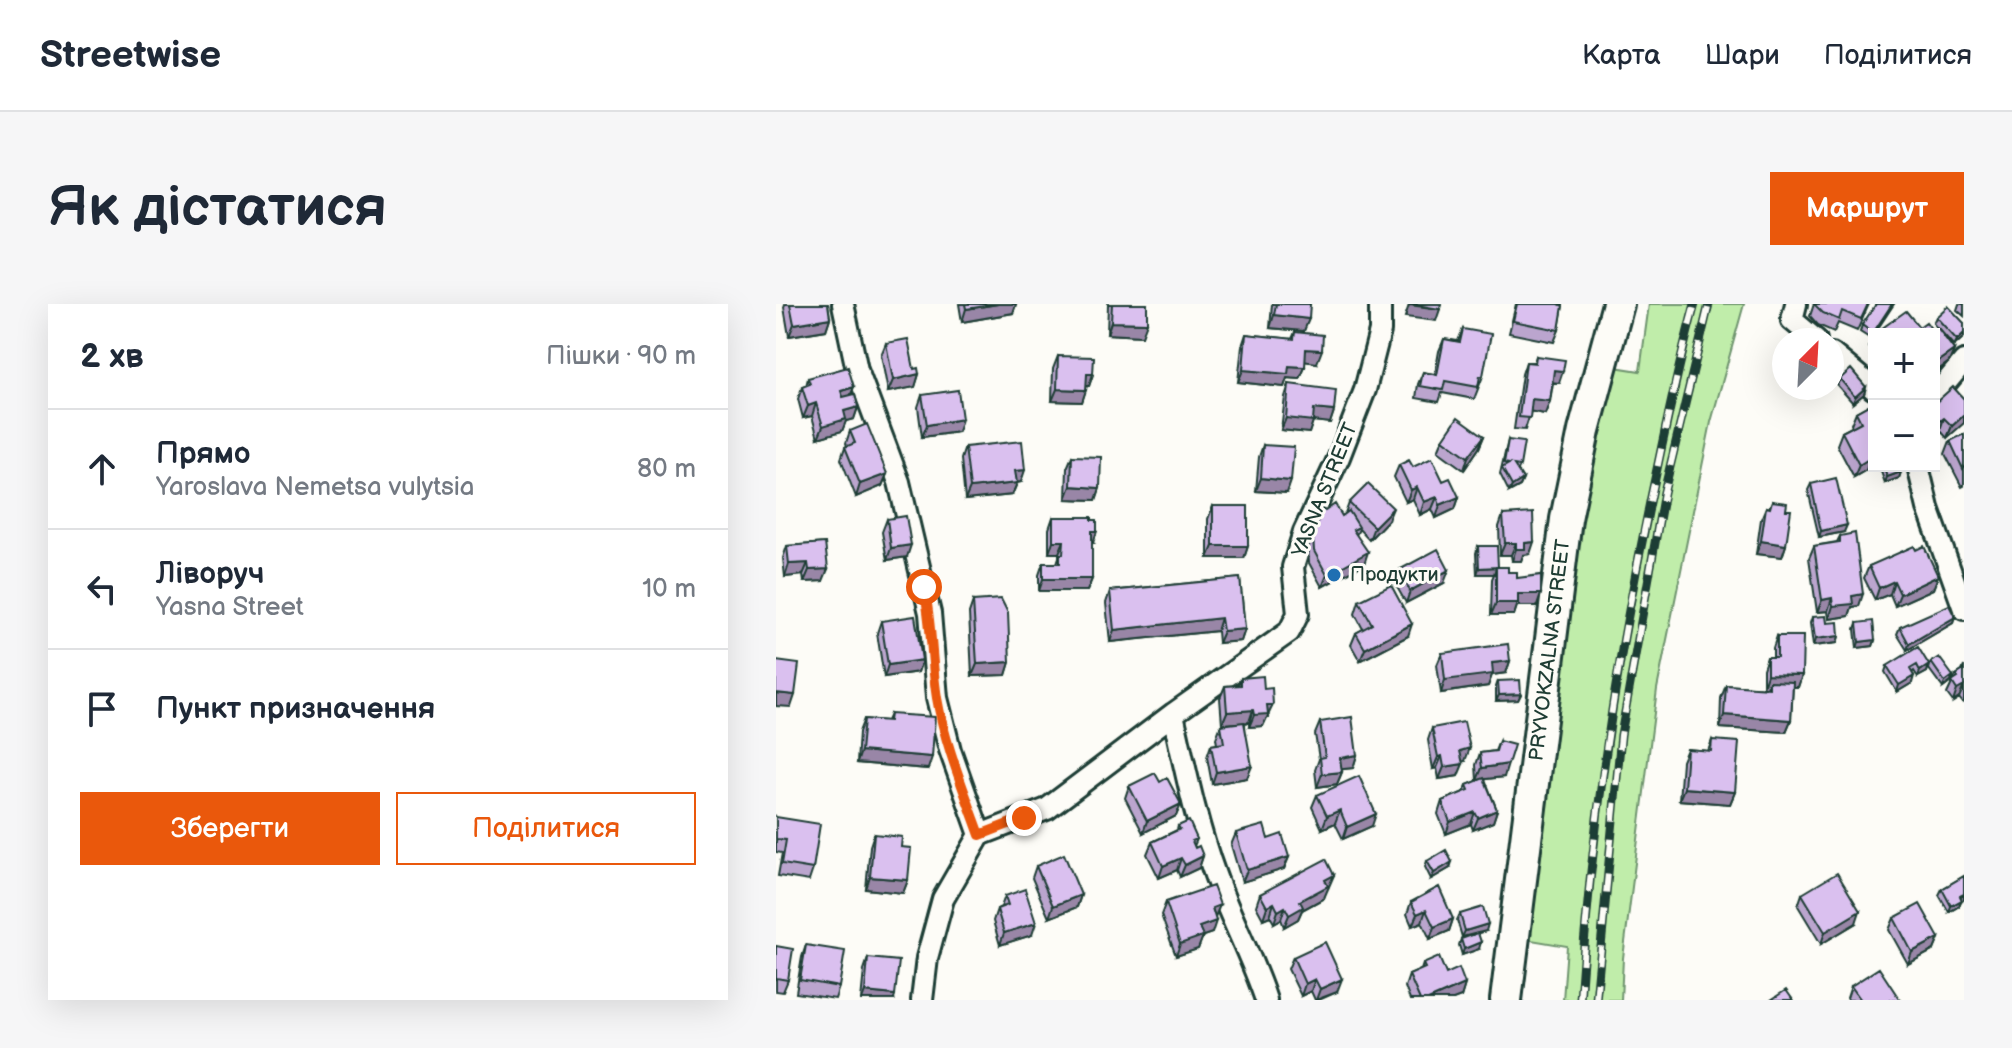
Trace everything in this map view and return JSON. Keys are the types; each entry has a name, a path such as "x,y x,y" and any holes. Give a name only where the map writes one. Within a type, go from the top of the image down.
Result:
{"street":[{"path":"843,304 857,370 899,482 930,613 937,698 950,750 980,835 943,899 927,958 922,1000"},
{"name":"YASNA STREET","path":"980,835 1047,809 1289,632 1298,614 1293,567 1304,532 1339,457 1365,390 1380,331 1380,304"},
{"name":"PRYVOKZALNA STREET","path":"1506,1000 1566,519 1584,431 1618,304"},
{"path":"1796,304 1792,320 1802,328"},
{"path":"1940,390 1964,361"},
{"path":"1844,364 1868,384"},
{"path":"1919,472 1928,508 1964,609"},
{"path":"1173,714 1188,783 1215,875 1254,963 1266,1000"}],"green space":[{"path":"1649,304 1744,304 1711,422 1657,689 1623,958 1621,1000 1563,1000 1567,946 1514,937 1602,365 1640,371"}],"building":[{"path":"790,304 828,304 830,318 794,324"},
{"path":"965,304 998,304 966,309"},
{"path":"1112,304 1147,304 1147,323 1111,322"},
{"path":"1276,304 1310,304 1309,319 1274,315"},
{"path":"1410,304 1441,304 1440,309"},
{"path":"1517,304 1563,306 1559,330 1513,321"},
{"path":"1814,304 1868,304 1861,319 1842,311 1839,320 1823,313"},
{"path":"1876,304 1892,304 1876,328 1868,329 1862,325"},
{"path":"1948,306 1964,323 1964,333 1957,340 1936,317"},
{"path":"1906,311 1919,327 1926,322 1930,328 1882,328"},
{"path":"1463,329 1491,334 1478,387 1445,381 1443,390 1420,386 1423,372 1437,375 1444,339 1460,342"},
{"path":"1940,331 1954,350 1940,360"},
{"path":"1295,332 1323,335 1322,350 1306,349 1305,367 1289,366 1288,374 1243,370 1246,334 1294,339"},
{"path":"908,339 914,369 918,368 919,374 893,380 886,343"},
{"path":"1058,356 1094,357 1093,374 1087,374 1086,390 1057,389"},
{"path":"1536,356 1565,360 1563,371 1554,370 1550,401 1532,399 1530,418 1519,417 1526,362 1535,363"},
{"path":"848,367 854,387 841,391 843,397 855,394 858,407 844,411 846,419 823,426 816,403 808,406 802,387 810,384 808,378"},
{"path":"1851,369 1866,387 1855,397 1844,384 1844,375"},
{"path":"1289,384 1336,390 1334,411 1314,409 1313,421 1286,418"},
{"path":"1953,387 1964,399 1964,415 1952,426 1944,418 1940,421 1940,399"},
{"path":"958,390 962,419 927,425 922,395"},
{"path":"1868,405 1868,459 1859,465 1842,432 1861,422 1856,412"},
{"path":"1458,417 1484,436 1468,457 1443,439"},
{"path":"867,424 887,474 860,484 845,447 855,443 850,431"},
{"path":"1964,434 1964,471 1950,441"},
{"path":"1508,440 1524,442 1520,466 1514,465 1523,479 1512,486 1502,468 1509,464 1504,463"},
{"path":"1022,441 1025,470 1015,471 1017,483 970,488 965,447"},
{"path":"1263,445 1294,447 1291,481 1261,478"},
{"path":"1072,456 1101,457 1100,488 1071,486"},
{"path":"1432,458 1443,481 1450,478 1459,497 1440,505 1437,497 1424,502 1417,487 1411,490 1399,465 1409,460 1413,467"},
{"path":"1836,478 1847,525 1821,531 1811,484"},
{"path":"1368,484 1393,508 1374,527 1349,503"},
{"path":"1772,501 1787,503 1786,510 1791,510 1786,545 1761,541 1766,507 1770,508"},
{"path":"1335,504 1342,516 1349,511 1359,527 1353,530 1368,552 1327,575 1314,551 1313,536 1322,509 1325,511"},
{"path":"1213,506 1248,506 1248,546 1213,546"},
{"path":"1533,513 1534,542 1525,543 1525,549 1516,549 1516,543 1505,543 1503,515"},
{"path":"906,516 911,545 891,548 887,519"},
{"path":"1053,517 1092,517 1092,520 1097,520 1097,531 1092,531 1092,579 1043,579 1043,563 1060,563 1060,554 1063,554 1064,541 1053,541"},
{"path":"1855,533 1863,594 1852,596 1853,604 1833,606 1832,598 1822,600 1814,546 1840,542 1840,536"},
{"path":"825,543 828,569 809,570 808,563 789,564 787,546"},
{"path":"1478,546 1497,546 1498,567 1479,568"},
{"path":"1914,546 1916,550 1924,546 1938,576 1900,594 1894,581 1879,588 1869,566"},
{"path":"1438,549 1449,570 1410,591 1399,570"},
{"path":"1496,567 1508,567 1508,572 1517,572 1517,578 1541,575 1541,594 1518,594 1518,603 1496,603"},
{"path":"1240,578 1245,629 1223,631 1221,618 1114,630 1110,591"},
{"path":"1391,585 1412,624 1365,649 1356,633 1372,624 1359,601"},
{"path":"1001,599 1008,613 1010,662 977,664 973,601"},
{"path":"1949,605 1955,617 1909,644 1900,627"},
{"path":"915,616 922,660 888,665 881,621"},
{"path":"1826,616 1827,623 1838,622 1839,636 1815,639 1812,617"},
{"path":"1873,621 1875,640 1859,642 1857,623"},
{"path":"1777,636 1803,636 1802,675 1767,674 1767,657 1777,657"},
{"path":"1508,644 1510,661 1492,663 1493,674 1445,680 1442,653"},
{"path":"1918,647 1929,665 1920,671 1917,665 1910,669 1914,676 1899,685 1887,666"},
{"path":"1939,657 1953,676 1945,682 1931,662"},
{"path":"776,661 799,664 795,695 776,693"},
{"path":"1964,670 1964,686 1957,690 1952,682"},
{"path":"1263,676 1264,689 1272,688 1273,705 1267,705 1268,714 1254,715 1253,710 1227,712 1225,686 1241,685 1241,678"},
{"path":"1520,680 1521,694 1499,695 1498,681"},
{"path":"1769,681 1793,682 1791,720 1724,715 1726,685 1769,688"},
{"path":"890,714 935,717 932,757 861,751 864,719 889,721"},
{"path":"1352,717 1357,755 1340,758 1342,772 1322,774 1320,758 1325,757 1320,722"},
{"path":"1244,722 1252,766 1216,772 1211,745 1224,743 1221,725"},
{"path":"1464,722 1470,748 1460,751 1463,764 1444,767 1442,756 1438,757 1432,728"},
{"path":"1712,740 1739,742 1735,792 1684,788 1687,749 1711,751"},
{"path":"1499,741 1514,745 1508,764 1482,768 1480,753 1496,751"},
{"path":"1155,773 1160,782 1167,778 1181,804 1147,821 1129,786"},
{"path":"1359,776 1376,814 1347,827 1340,810 1327,816 1317,795"},
{"path":"1484,778 1497,810 1478,818 1475,812 1450,822 1442,801 1469,790 1467,785"},
{"path":"776,817 820,824 813,869 782,864 786,840 776,839"},
{"path":"1189,821 1197,839 1192,841 1195,848 1199,846 1203,856 1185,865 1181,858 1163,866 1152,842 1180,829 1178,826"},
{"path":"1264,825 1268,839 1282,834 1289,857 1247,870 1236,833"},
{"path":"874,834 902,837 901,847 911,848 908,880 870,877"},
{"path":"1446,850 1452,862 1434,873 1427,861"},
{"path":"1064,854 1081,895 1053,906 1036,866"},
{"path":"1326,859 1334,875 1325,880 1328,886 1300,901 1303,907 1289,915 1285,907 1278,911 1274,903 1267,907 1260,894"},
{"path":"1837,873 1860,911 1825,932 1802,894"},
{"path":"1964,876 1962,900 1951,906 1942,889"},
{"path":"1213,886 1220,905 1212,908 1216,921 1199,927 1203,936 1180,944 1166,902"},
{"path":"1439,887 1453,919 1434,927 1426,910 1417,914 1411,902"},
{"path":"1025,889 1036,923 1004,933 997,909 1008,905 1005,896"},
{"path":"1920,904 1939,938 1912,952 1894,918"},
{"path":"1483,907 1488,924 1465,931 1460,914"},
{"path":"1478,933 1481,942 1464,949 1461,939"},
{"path":"1325,942 1342,979 1320,989 1315,979 1305,984 1293,957"},
{"path":"806,945 845,951 839,987 800,980"},
{"path":"776,946 793,949 788,980 776,978"},
{"path":"1439,957 1446,974 1459,968 1465,984 1428,1000 1420,1000 1409,975"},
{"path":"868,958 899,961 895,995 865,992"},
{"path":"1879,968 1900,1000 1861,1000 1851,986"},
{"path":"1786,990 1793,1000 1771,1000"}],"railway":[{"path":"1580,1000 1598,807 1617,679 1653,488 1695,304"},
{"path":"1596,1000 1621,735 1664,492 1709,304"}],"place":[{"name":"Продукти","path":"1334,575"}],"route":[{"path":"924,587 930,613 937,698 950,750 980,835 1024,818"}]}
